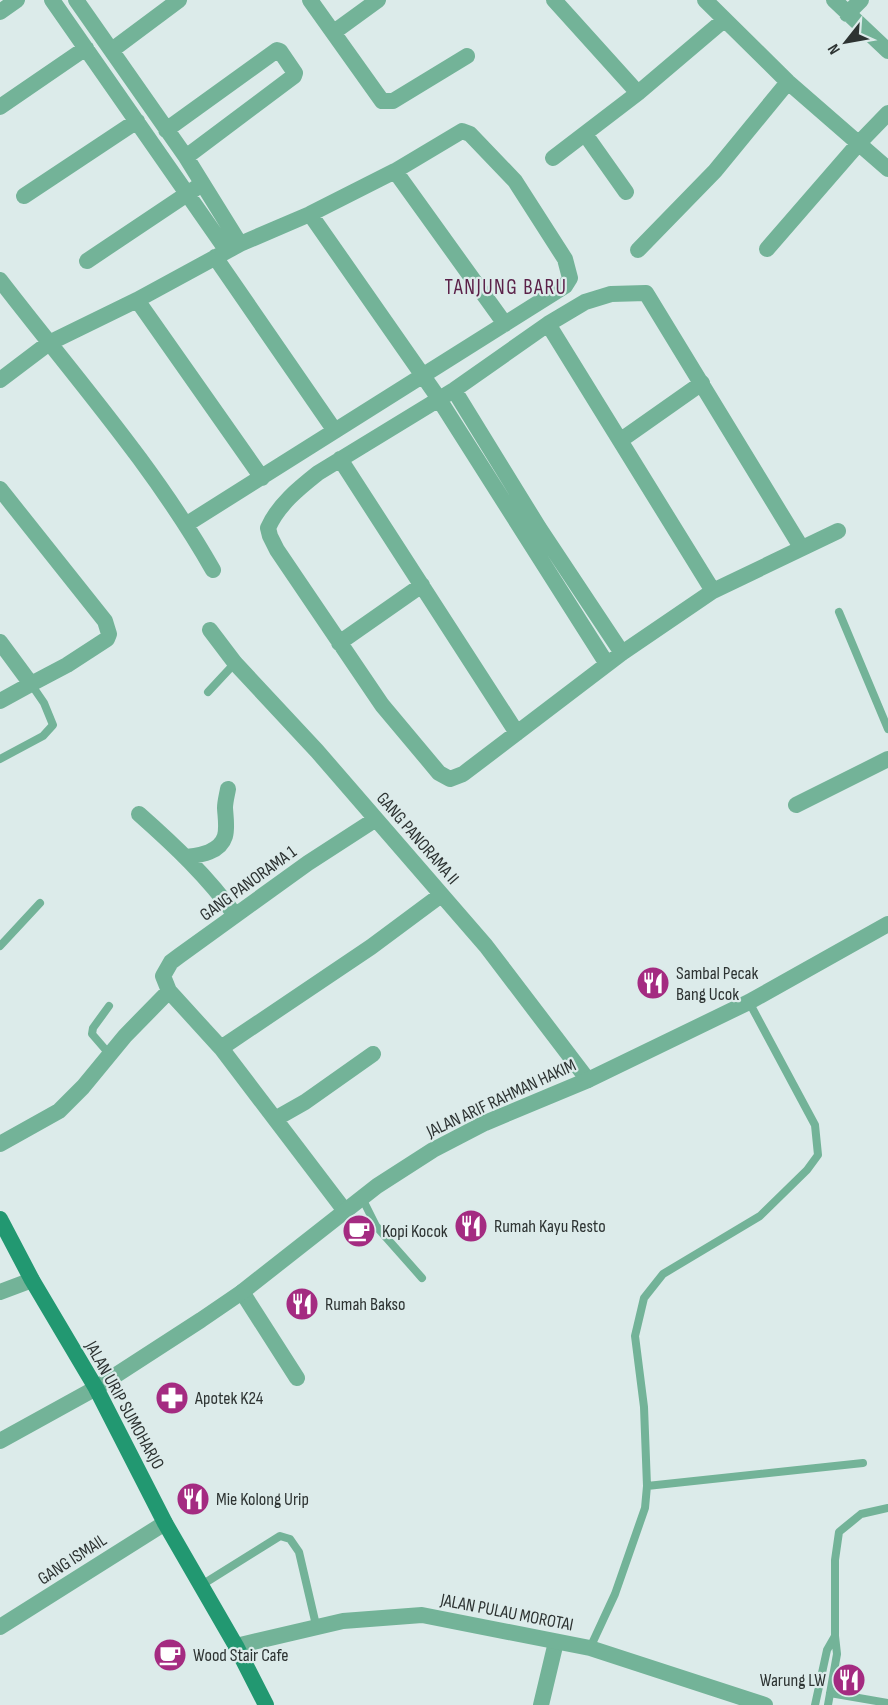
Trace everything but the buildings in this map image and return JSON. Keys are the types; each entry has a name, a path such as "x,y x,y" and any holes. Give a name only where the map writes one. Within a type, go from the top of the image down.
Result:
{"main road":[{"name":"JALAN URIP SUMOHARJO","path":"0,1219 32,1280 96,1388 165,1522 236,1646 266,1705"}],"street":[{"path":"0,12 17,0"},
{"path":"52,0 137,122 195,189"},
{"path":"76,0 186,157 195,189 227,251 335,431"},
{"path":"112,50 179,0"},
{"path":"310,0 382,101 393,101 467,56"},
{"path":"334,32 378,0"},
{"path":"554,0 638,93"},
{"path":"705,0 788,82 888,169"},
{"path":"834,0 888,51"},
{"path":"847,14 861,0"},
{"path":"553,158 638,93 724,20"},
{"path":"0,107 86,48"},
{"path":"166,130 277,50 280,51 294,76 186,157"},
{"path":"638,250 715,171 788,82"},
{"path":"767,249 888,113"},
{"path":"24,196 137,122"},
{"path":"0,380 49,343 137,300 227,251 310,214 395,171 462,131 470,134 515,181 565,259 570,278 565,286 505,324 431,387 340,459 300,487 282,506 268,528 277,550 339,643 408,738 445,778 458,777 622,652 713,591 838,531"},
{"path":"585,134 626,192"},
{"path":"395,171 505,324"},
{"path":"87,261 195,189"},
{"path":"310,214 431,387 607,664"},
{"path":"0,280 84,385 187,524 213,570"},
{"path":"187,524 335,431 431,387 454,390 548,324 593,298 611,294 646,293 801,547"},
{"path":"137,300 262,478"},
{"path":"548,324 713,591"},
{"path":"621,440 702,383"},
{"path":"454,390 545,537 622,652"},
{"path":"340,459 517,733"},
{"path":"0,489 105,621 109,630 106,639 66,665 0,701"},
{"path":"339,643 422,585"},
{"name":"GANG PANORAMA II","path":"210,630 236,663 317,751 486,946 588,1080"},
{"path":"0,642 31,684"},
{"path":"796,805 888,759"},
{"path":"186,857 210,852 226,837 228,824 225,807 228,789"},
{"path":"139,814 186,857 235,915"},
{"name":"GANG PANORAMA 1","path":"169,991 163,976 171,962 308,863 376,819"},
{"path":"221,1048 371,947 441,895"},
{"name":"JALAN ARIF RAHMAN HAKIM","path":"0,1441 96,1388 242,1292 362,1198 433,1150 486,1123 588,1080 749,1002 888,924"},
{"path":"0,1144 59,1111 111,1056 125,1036 169,991 221,1048 345,1211"},
{"path":"275,1119 305,1102 373,1054"},
{"path":"0,1292 32,1280"},
{"path":"242,1292 297,1378"},
{"name":"GANG ISMAIL","path":"0,1627 165,1522"},
{"name":"JALAN PULAU MOROTAI","path":"236,1646 316,1625 378,1617 422,1615 590,1648 765,1705"},
{"path":"541,1705 556,1642"}],"lane":[{"path":"839,612 888,729"},
{"path":"208,692 236,663"},
{"path":"0,759 44,736 53,724 44,703 31,684"},
{"path":"0,946 40,903"},
{"path":"590,1648 615,1594 645,1508 647,1486 644,1407 635,1336 644,1298 663,1274 760,1216 807,1170 818,1155 815,1125 749,1002"},
{"path":"110,1006 93,1028 92,1034 111,1056"},
{"path":"362,1198 376,1226 422,1278"},
{"path":"647,1486 863,1463"},
{"path":"828,1705 837,1654 835,1560 839,1532 861,1514 888,1508"},
{"path":"200,1586 280,1536 290,1539 299,1552 316,1625"},
{"path":"815,1705 827,1650 835,1636"},
{"path":"830,1693 888,1703"}],"place":[{"name":"Sambal Pecak Bang Ucok","path":"653,983"},
{"name":"Rumah Kayu Resto","path":"471,1226"},
{"name":"Kopi Kocok","path":"359,1231"},
{"name":"Rumah Bakso","path":"302,1304"},
{"name":"Apotek K24","path":"172,1398"},
{"name":"Mie Kolong Urip","path":"193,1499"},
{"name":"Wood Stair Cafe","path":"170,1655"},
{"name":"Warung LW","path":"849,1680"}],"district":[{"name":"TANJUNG BARU","path":"506,287"}]}
